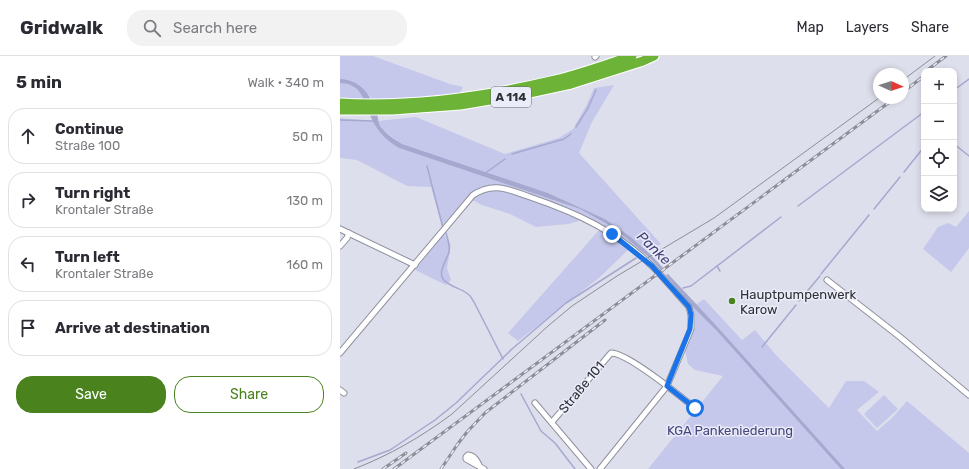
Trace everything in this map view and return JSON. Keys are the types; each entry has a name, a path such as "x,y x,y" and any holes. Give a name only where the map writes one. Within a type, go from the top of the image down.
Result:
{"highway":[{"name":"A 114","path":"340,110 463,97 516,89 567,77 632,56"},
{"name":"A 114","path":"340,103 392,110 460,105 520,95 571,84 643,61 654,56"}],"street":[{"path":"340,353 473,195 488,188 501,187 554,205 582,217 617,236 640,255 689,307 691,315 690,329 667,386 600,469"},
{"path":"340,229 415,265"},
{"path":"340,246 347,238 349,233"},
{"path":"827,280 900,336 969,395"},
{"name":"Straße 101","path":"552,422 611,353 618,354 640,366 667,386"},
{"path":"667,386 695,408"},
{"path":"536,402 591,469"}],"green space":[{"path":"340,56 373,56 450,84 463,87 460,94 397,99 372,99 358,86 349,81 340,79"},
{"path":"340,83 355,87 361,92 365,99 340,99"},
{"path":"614,85 592,122 579,153 661,244 647,251 631,237 605,219 548,193 402,144 385,131 378,121 416,117 505,154 559,138 573,129 594,88"},
{"path":"340,118 373,121 399,148 580,209 614,228 644,253 643,254 612,231 596,222 563,207 509,187 497,186 478,190 463,202 442,226 431,187 407,186 357,160 340,158"},
{"path":"500,189 569,213 583,220 568,224 536,227 510,214 482,205 472,200 485,192"},
{"path":"969,211 969,248 951,272 923,249 938,227 948,223 956,227"},
{"path":"600,229 629,249 600,277 518,341 508,333"},
{"path":"444,234 451,245 447,268 451,280 446,285 415,270"},
{"name":"KGA Pankeniederung","path":"704,299 742,340 755,330 776,355 829,408 846,381 864,381 879,392 857,410 877,431 893,417 907,401 969,453 969,469 648,469 723,376 695,370 688,364 685,350 695,327 695,316 691,308"},
{"path":"884,395 898,409 877,428 864,414"}],"shaded area":[{"path":"340,79 354,82 364,90 375,107 380,126 387,134 402,144 548,193 605,219 631,237 665,270 663,272 651,259 614,228 580,209 399,148 377,129 360,92 349,84 340,83"},
{"path":"668,274 735,346 845,469 841,469 717,331 693,307 666,275"}],"waterway":[{"path":"957,88 969,79"},
{"path":"576,127 588,108 596,90"},
{"path":"798,206 921,114"},
{"path":"340,120 374,121"},
{"path":"512,154 564,139 571,134"},
{"path":"957,146 969,156"},
{"path":"904,172 921,151"},
{"path":"484,174 505,159"},
{"path":"427,166 443,228"},
{"path":"874,209 900,177"},
{"path":"821,274 869,215"},
{"path":"683,288 691,286 781,217"},
{"path":"446,233 449,242 449,252 442,269 443,279 448,284 465,292 471,297 503,359"},
{"path":"358,462 390,450 435,420 456,403 512,349 566,303 636,258"},
{"path":"717,266 720,271"},
{"path":"799,301 820,276"},
{"path":"762,347 796,305"},
{"path":"521,394 541,431 555,443 575,469"}],"tram line":[{"path":"909,76 935,56"},
{"path":"354,469 393,452 417,438 452,414 572,306 617,276 714,218 873,102"}],"railway":[{"path":"930,68 946,56"},
{"path":"909,87 921,78"},
{"path":"394,469 887,104"},
{"path":"441,469 467,432 485,413 605,320"},
{"path":"383,469 406,453"}],"place":[{"name":"Hauptpumpenwerk Karow","path":"732,301"}],"route":[{"path":"612,234 617,236 652,266 689,307 691,315 690,329 667,386 695,408"}],"water label":[{"name":"Panke","path":"654,248"}]}
